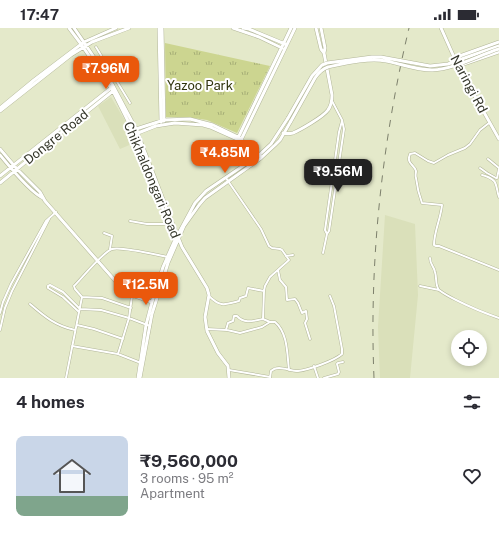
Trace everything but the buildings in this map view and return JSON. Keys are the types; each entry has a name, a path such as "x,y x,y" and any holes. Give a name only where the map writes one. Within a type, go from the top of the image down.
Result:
{"street":[{"name":"Chikhaldongari Road","path":"69,28 84,45 112,84 136,129 177,239"},
{"name":"Chikhaldongari Road","path":"74,28 112,89 135,135 153,180 168,224 188,259 206,285 209,295"},
{"path":"0,109 34,80 84,45 116,28"},
{"path":"84,45 129,28"},
{"path":"159,28 163,125"},
{"path":"162,28 162,120"},
{"path":"234,28 259,37 283,49"},
{"path":"242,28 252,29 285,44"},
{"path":"239,139 283,49 291,28"},
{"path":"285,44 295,28"},
{"path":"316,28 320,49 324,53"},
{"path":"280,130 288,134 294,133 316,120 328,110 332,101 321,28"},
{"name":"Naringi Rd","path":"440,28 458,66 499,139"},
{"path":"454,58 499,42"},
{"path":"140,378 152,302 163,267 195,203 206,191 227,179 275,145 284,133 289,120 312,76 322,65 372,56 430,66 459,60 499,46"},
{"path":"96,47 130,103"},
{"path":"258,158 272,144 315,78 323,69 375,60 430,70 448,67 499,50"},
{"path":"458,66 499,50"},
{"name":"Dongre Road","path":"0,176 112,89"},
{"name":"Dongre Road","path":"0,183 112,89"},
{"path":"323,253 329,230 344,129 342,120 332,101"},
{"path":"132,130 162,120 190,120 213,125 239,139 258,158"},
{"path":"327,234 326,230 338,132 342,120"},
{"path":"490,123 480,130 470,144 465,148 434,163 415,153 410,154 409,159 410,163 416,170 416,178 422,204 442,205 437,230 434,236 434,246 439,246 499,270"},
{"path":"135,135 163,125 203,125 239,139"},
{"path":"0,149 40,192 43,198 118,284 132,295 152,302"},
{"path":"0,155 10,168 37,195 43,198"},
{"path":"488,159 499,168 495,182 499,197"},
{"path":"480,168 496,178"},
{"path":"482,175 495,182"},
{"path":"227,179 260,229 269,246 280,249 289,260 270,277 264,291 263,318"},
{"path":"332,186 336,187"},
{"path":"0,330 1,320 12,291 46,221 56,212"},
{"path":"130,221 147,224 168,224"},
{"path":"104,233 112,236 110,249"},
{"path":"0,313 3,302 18,272 38,239"},
{"path":"148,325 177,239"},
{"path":"131,308 102,298 82,297 74,286 110,249 119,248 168,257"},
{"path":"286,256 293,255"},
{"path":"430,258 435,271 439,290"},
{"path":"278,270 280,280 286,288 288,300 296,299 302,312 306,311 307,319 305,322 310,339"},
{"path":"79,311 67,295 50,285 48,286 48,288 63,297 79,311 101,310 148,325"},
{"path":"420,286 439,290 469,306 499,318"},
{"path":"54,292 56,288"},
{"path":"209,295 216,302 224,305 239,302 240,298 246,296 248,288 264,291"},
{"path":"118,354 129,318 132,295"},
{"path":"209,295 205,316 207,329 218,353 228,366 229,378"},
{"path":"229,370 270,378 271,370 274,368 298,371 335,360 342,353 334,306 330,296"},
{"path":"66,378 82,297"},
{"path":"30,304 49,320 76,330"},
{"path":"226,330 228,323 233,321 234,316 244,321 253,322 263,318"},
{"path":"263,318 270,322 275,322 282,330 289,370"},
{"path":"207,329 226,330 240,333 262,327 270,322"},
{"path":"76,325 94,329 122,339"},
{"path":"72,346 118,354 142,363"},
{"path":"324,378 338,374 337,364 344,362"},
{"path":"314,366 318,378"}],"shaded area":[{"path":"111,97 127,124 134,143 120,149 98,106"},
{"path":"385,215 415,224 418,295 410,378 380,378 378,327"}],"green space":[{"name":"Yazoo Park","path":"165,43 270,66 237,133 207,120 186,117 166,117"}],"railway":[{"path":"374,378 374,290 380,202 391,114 409,28"}]}
